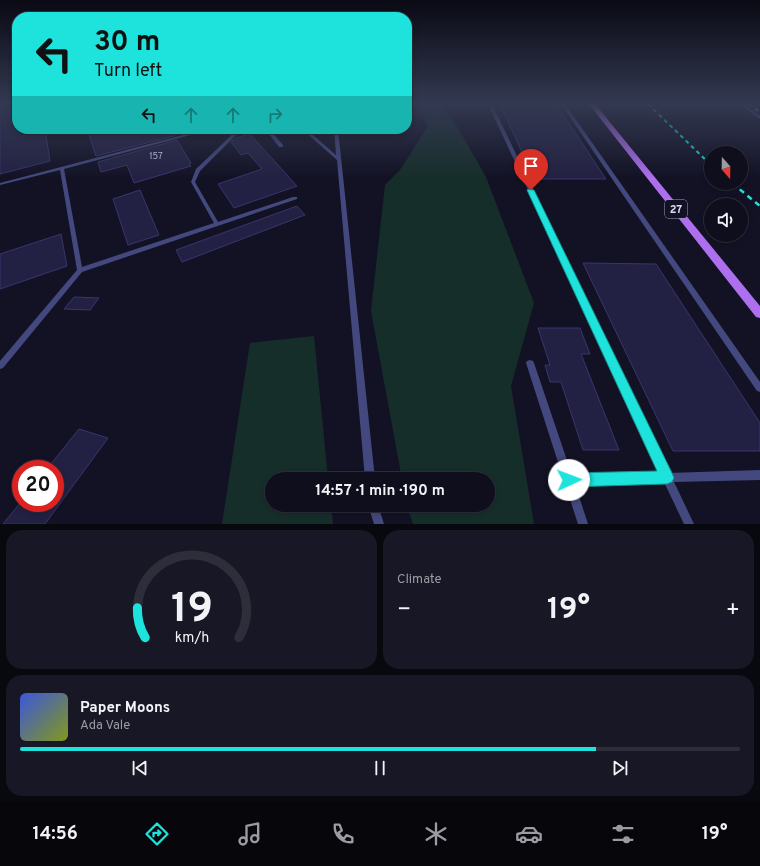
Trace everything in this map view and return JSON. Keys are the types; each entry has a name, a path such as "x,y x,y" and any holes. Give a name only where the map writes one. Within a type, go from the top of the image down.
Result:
{"main road":[{"name":"27","path":"612,128 760,314"}],"lane":[{"path":"502,128 689,524"},
{"path":"580,128 760,388"},
{"path":"0,184 192,134"},
{"path":"217,224 193,182 198,170 235,134"},
{"path":"271,134 281,146"},
{"path":"310,134 339,160"},
{"path":"336,134 369,472"},
{"path":"62,168 80,270"},
{"path":"0,366 80,270 295,198"},
{"path":"530,363 583,524"},
{"path":"569,480 760,475"},
{"path":"375,512 379,524"}],"green space":[{"path":"426,128 458,128 486,177 534,303 511,386 534,524 413,524 409,512 495,512 495,472 401,472 371,311 385,185 400,170"},
{"path":"314,336 327,472 265,472 265,512 332,512 333,524 222,524 250,343"}],"building":[{"path":"0,128 12,128 12,134 46,134 50,161 0,174"},
{"path":"511,128 572,128 606,179 534,179"},
{"path":"89,134 173,134 174,136 96,156"},
{"path":"250,134 297,186 234,208 218,184 262,169 248,153 241,155 231,142 235,138"},
{"path":"177,140 191,163 189,164 191,166 134,183 127,165 101,172 98,162"},
{"path":"140,190 159,235 128,245 113,199"},
{"path":"297,206 305,215 182,262 176,250"},
{"path":"61,234 67,266 0,289 0,254"},
{"path":"583,263 656,264 760,423 760,451 673,451"},
{"path":"74,297 99,298 90,310 64,309"},
{"path":"538,328 580,328 590,354 581,354 619,450 583,450 561,382 550,382 545,365 550,365"},
{"path":"79,429 108,438 64,498 64,460 54,460"},
{"path":"13,512 54,512 45,524 3,524"}],"railway":[{"path":"673,128 704,158"},
{"path":"741,190 760,206"}],"route":[{"path":"531,190 667,478 569,480"}]}
